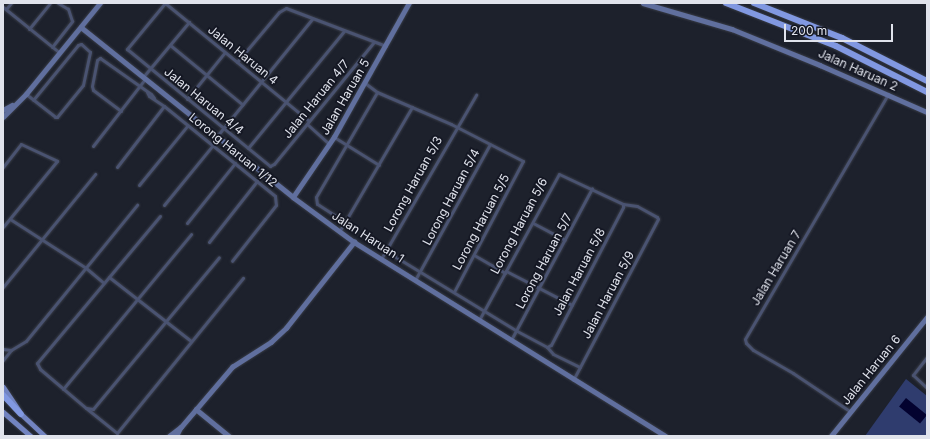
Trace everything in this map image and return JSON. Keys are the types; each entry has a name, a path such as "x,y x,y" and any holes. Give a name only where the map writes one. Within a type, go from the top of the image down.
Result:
{"highway":[{"path":"726,3 836,46 927,92"},
{"path":"754,3 842,38 927,81"},
{"path":"5,394 21,414"}],"main road":[{"path":"3,117 26,94 100,3"},
{"name":"Jalan Haruan 5","path":"293,197 334,137 409,3"},
{"name":"Jalan Haruan 2","path":"643,3 732,29 888,94 927,112"},
{"name":"Jalan Haruan 1","path":"81,27 293,197 339,232 573,380 666,436"},
{"path":"3,110 14,105"},
{"path":"169,436 181,426 232,367 271,342 286,328 354,242"},
{"name":"Jalan Haruan 6","path":"831,436 927,317"},
{"path":"3,387 5,394"},
{"path":"196,409 229,436"},
{"path":"3,412 31,436"},
{"path":"21,414 44,436"},
{"path":"176,436 181,426"}],"street":[{"path":"11,3 4,8 60,53"},
{"path":"29,29 50,3"},
{"path":"51,46 72,21 68,9 58,3"},
{"name":"Jalan Haruan 4","path":"165,3 287,102 329,144"},
{"name":"Jalan Haruan 4/4","path":"165,3 127,50 270,166"},
{"path":"237,62 283,8 288,8 312,19 386,46"},
{"path":"217,136 312,19"},
{"path":"93,146 140,87 150,69 189,22"},
{"path":"248,148 344,31"},
{"name":"Jalan Haruan 4/7","path":"270,166 274,164 374,42"},
{"path":"26,94 33,100 57,117 83,84 90,52 81,44 78,46 33,100"},
{"path":"170,45 243,105"},
{"path":"187,99 224,52"},
{"name":"Lorong Haruan 1/12","path":"121,111 93,90 92,86 97,60 104,59 275,196 276,205 232,261"},
{"path":"365,83 377,92 456,127 490,144"},
{"path":"147,92 153,85"},
{"path":"345,222 317,204 315,201 377,92"},
{"name":"Jalan Haruan 7","path":"851,412 794,373 753,350 746,344 745,339 888,94"},
{"name":"Lorong Haruan 5/3","path":"381,259 456,127 476,95"},
{"path":"117,167 164,106"},
{"path":"339,232 412,107"},
{"path":"139,185 188,125"},
{"path":"334,137 379,165"},
{"path":"3,167 21,144 57,161 3,227"},
{"name":"Lorong Haruan 5/5","path":"454,292 523,161 490,144"},
{"name":"Lorong Haruan 5/4","path":"415,280 490,144"},
{"path":"164,205 213,145"},
{"path":"187,223 235,163"},
{"path":"3,287 95,174"},
{"name":"Lorong Haruan 5/6","path":"479,320 559,174 592,188"},
{"path":"209,242 257,181"},
{"path":"592,188 623,204"},
{"name":"Lorong Haruan 5/7","path":"511,341 540,289 592,188"},
{"path":"3,360 11,350 26,341 137,204"},
{"name":"Jalan Haruan 5/9","path":"573,380 658,218 637,206 623,204"},
{"name":"Jalan Haruan 5/8","path":"547,346 551,344 572,305 623,207 623,204"},
{"path":"160,216 37,363 40,369 116,433 242,278"},
{"path":"10,219 86,268 104,283"},
{"path":"533,223 565,240"},
{"path":"63,389 191,234"},
{"name":"Lorong Haruan 5/3","path":"386,250 517,331 547,346 554,354 580,367"},
{"path":"474,255 572,305"},
{"path":"86,408 92,409 218,257"},
{"path":"109,277 191,341"},
{"path":"3,349 11,350"},
{"path":"927,357 914,373 914,377 927,388"},
{"path":"3,382 5,394"}],"shaded area":[{"path":"906,379 927,396 927,436 865,436"},
{"path":"906,398 927,415 920,424 899,407"}]}
